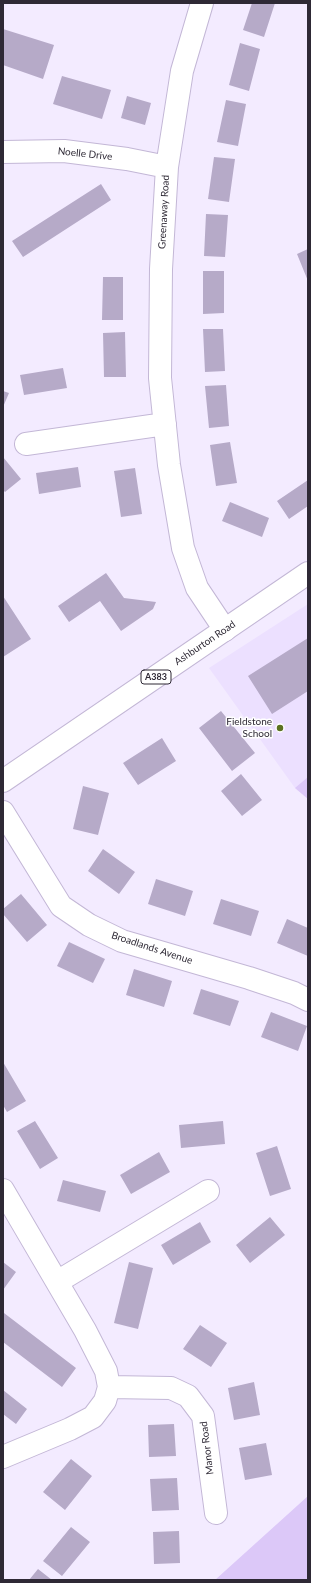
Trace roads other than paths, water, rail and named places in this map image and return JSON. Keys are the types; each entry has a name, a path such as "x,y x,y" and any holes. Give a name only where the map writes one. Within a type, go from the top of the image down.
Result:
{"street":[{"name":"Greenaway Road","path":"202,3 182,72 167,167 161,269 160,378 169,465 182,548 197,588 225,630"},
{"name":"Noelle Drive","path":"3,152 64,151 126,159 167,167"},
{"path":"26,444 164,424"},
{"name":"Ashburton Road","path":"3,781 308,572"},
{"name":"Broadlands Avenue","path":"3,812 61,906 89,925 122,940 249,978 294,993 308,1000"},
{"path":"3,1190 57,1282 106,1371 109,1387 105,1401 93,1417 70,1429 3,1457"},
{"path":"57,1282 208,1191"},
{"name":"Manor Road","path":"109,1387 171,1388 188,1396 203,1416 216,1513"}],"place":[{"name":"Fieldstone School","path":"280,728"}]}
